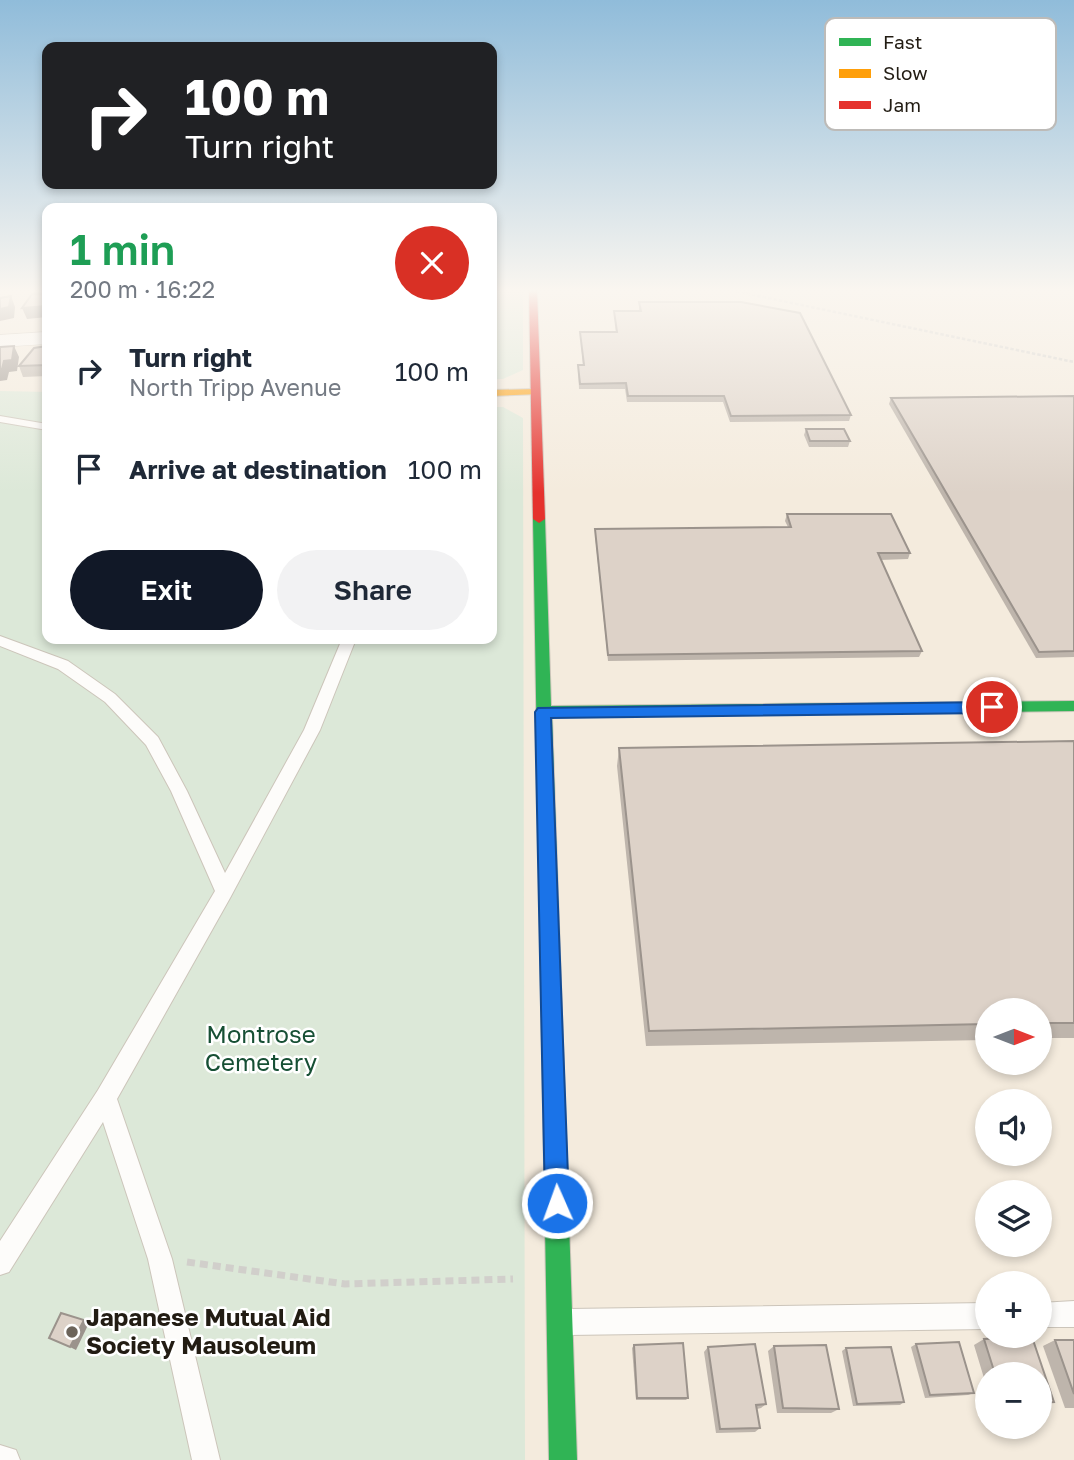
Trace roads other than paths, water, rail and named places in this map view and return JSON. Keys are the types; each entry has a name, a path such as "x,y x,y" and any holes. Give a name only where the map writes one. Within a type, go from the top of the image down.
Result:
{"street":[{"path":"535,357 563,1460"},
{"path":"497,393 536,392"},
{"path":"543,712 1074,706"}],"lane":[{"path":"0,419 42,426"},
{"path":"0,641 63,665 110,698 152,741 179,791 224,892"},
{"path":"0,1263 106,1098 224,892 312,730 347,644"},
{"path":"106,1098 160,1259 205,1460"},
{"path":"1052,1315 1074,1314"},
{"path":"559,1322 975,1315"},
{"path":"0,1459 6,1460"}],"place":[{"name":"Japanese Mutual Aid Society Mausoleum","path":"72,1332"}],"park label":[{"name":"Montrose Cemetery","path":"261,1049"}]}
